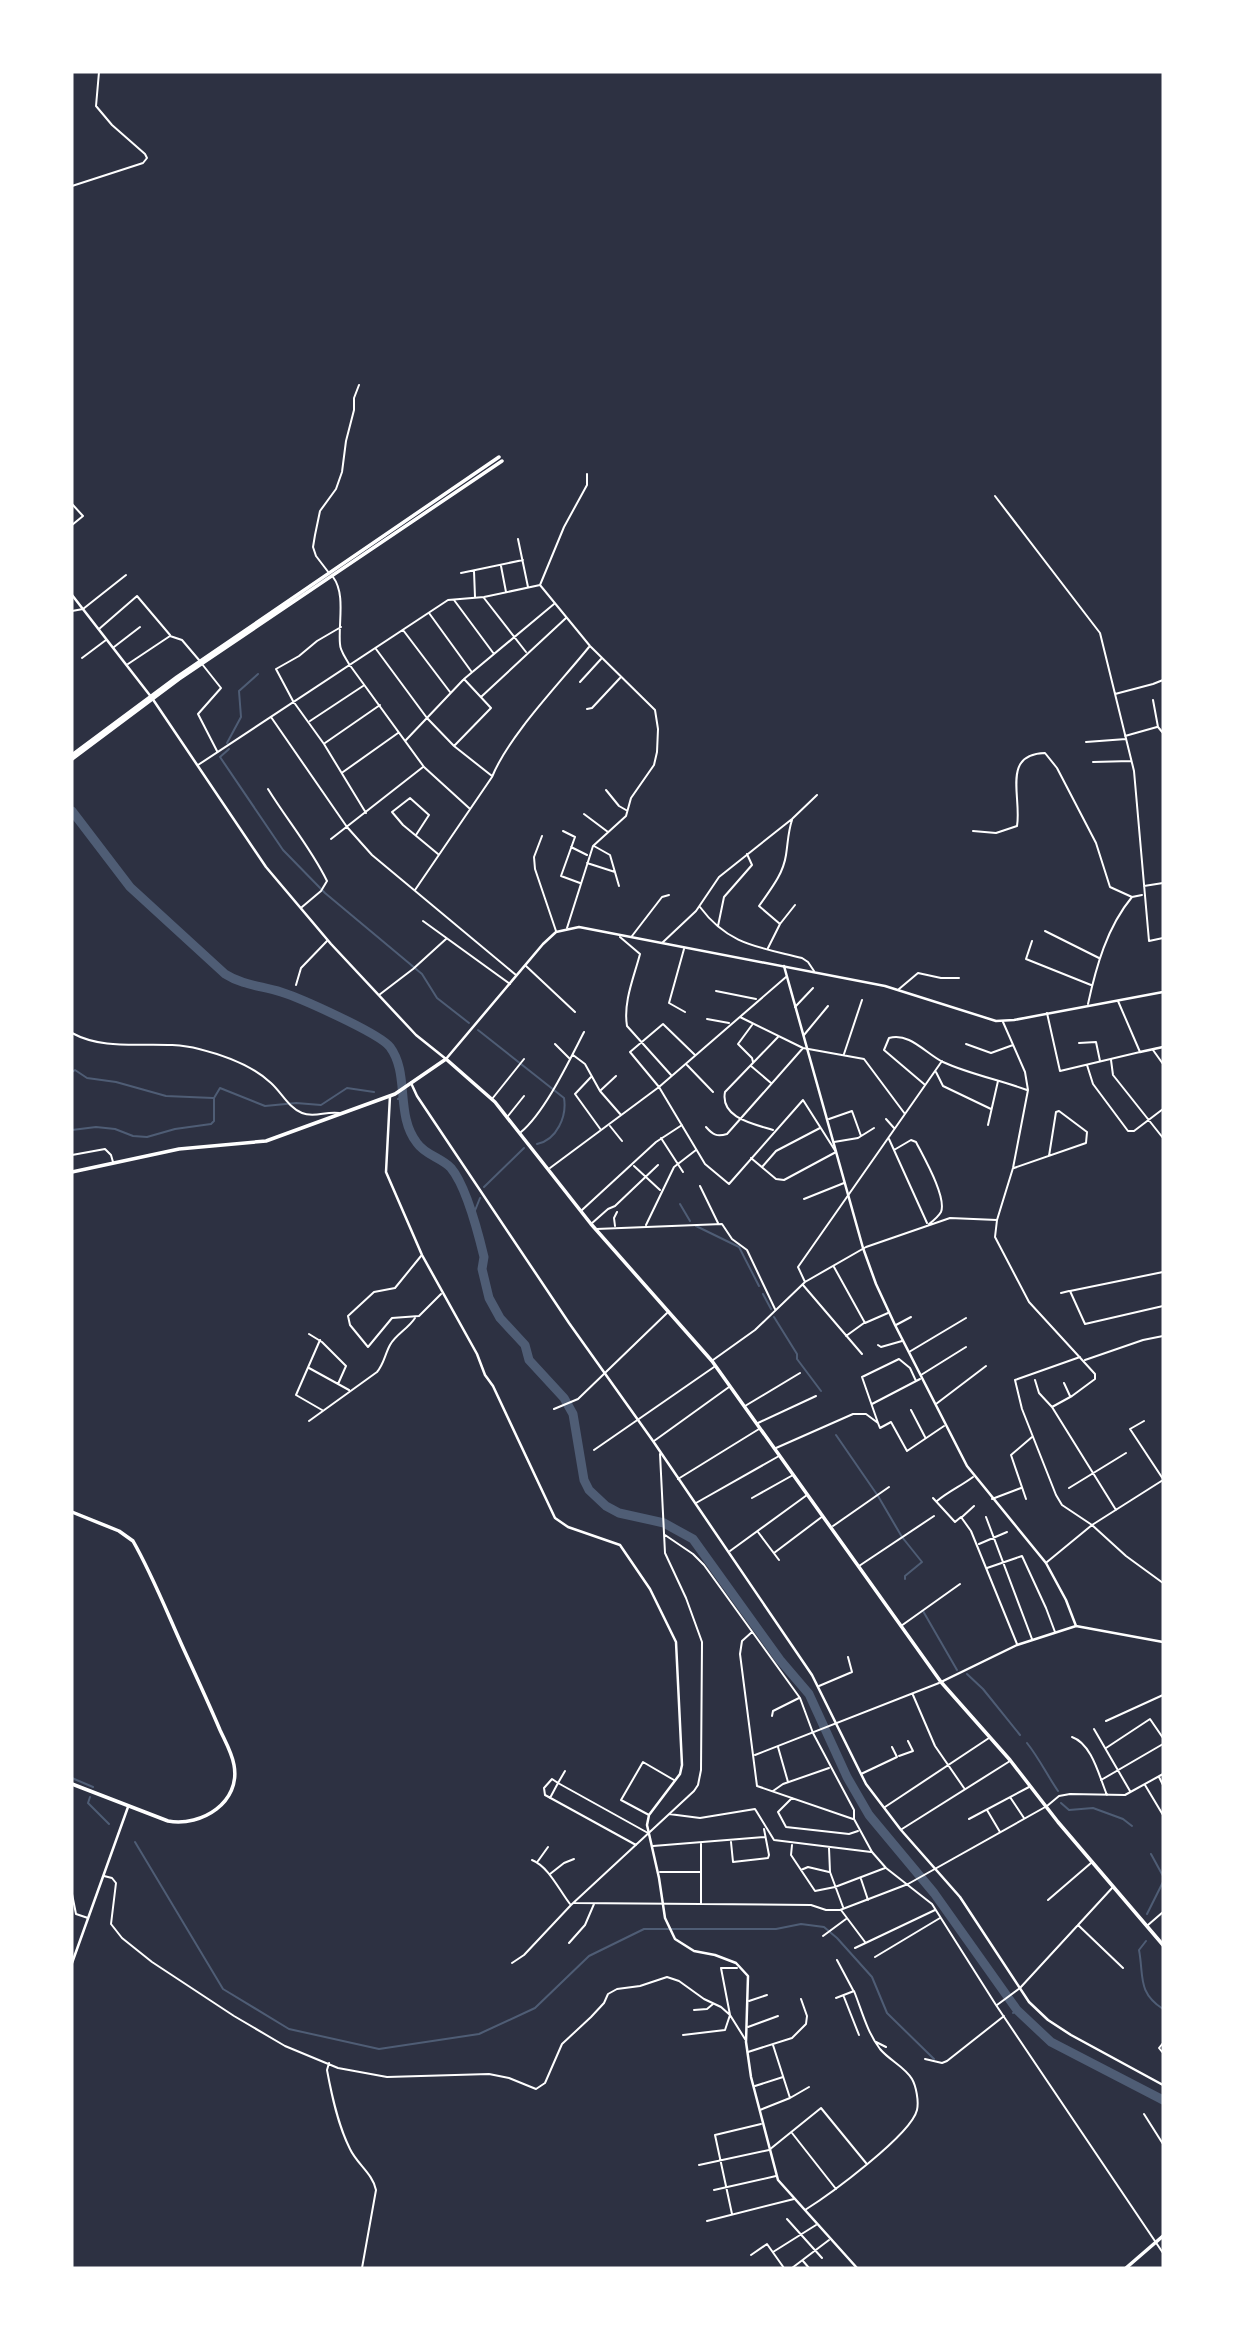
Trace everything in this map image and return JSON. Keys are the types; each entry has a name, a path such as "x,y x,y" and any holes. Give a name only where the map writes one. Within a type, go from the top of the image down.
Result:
{"highway":[{"path":"72,757 177,677 500,459"},
{"path":"72,1172 179,1149 266,1141 290,1134 392,1094 446,1059 492,1099 595,1229 712,1361 941,1682 1010,1760 1163,1945"},
{"path":"72,1512 119,1531 133,1541 210,1704 234,1764 233,1782 227,1798 216,1810 202,1819 175,1823 72,1784"},
{"path":"1126,2268 1163,2236"}],"street":[{"path":"72,186 143,163 147,158 96,106 99,72"},
{"path":"359,385 354,398 342,472 336,489 320,511 313,547 316,556 336,581 341,627 340,647 349,664 424,767 469,808"},
{"path":"540,585 564,527 587,485 587,474"},
{"path":"995,496 1100,633 1132,761 1149,941 1163,938"},
{"path":"72,504 83,516 72,525"},
{"path":"518,538 528,588"},
{"path":"461,573 523,560"},
{"path":"501,565 506,593"},
{"path":"474,570 475,598"},
{"path":"72,611 83,609 126,575"},
{"path":"197,765 428,611 453,599 484,597 540,585"},
{"path":"540,585 590,646 655,709 658,729 654,765 631,798 626,816 593,846 588,855 567,928"},
{"path":"72,595 127,664 265,867 416,1035 446,1059 556,932 567,928 579,927 615,933 814,971 898,990 984,1018 1002,1021 1163,992"},
{"path":"99,629 137,596 170,636 182,640 221,688 198,714 218,752"},
{"path":"484,597 527,654"},
{"path":"453,599 494,654"},
{"path":"405,741 472,671 554,603"},
{"path":"428,611 472,671"},
{"path":"481,697 567,618"},
{"path":"114,648 140,627"},
{"path":"341,627 317,641 299,656 276,668 293,701 324,744 366,813"},
{"path":"402,629 450,693"},
{"path":"127,664 170,636"},
{"path":"82,658 107,639"},
{"path":"415,890 492,777 498,763 534,713 590,646"},
{"path":"374,648 427,718 454,746 492,777"},
{"path":"580,682 602,658"},
{"path":"587,709 592,708 620,677"},
{"path":"454,746 491,708 464,679"},
{"path":"1114,694 1163,680"},
{"path":"309,722 364,685"},
{"path":"1153,700 1158,727 1163,733"},
{"path":"324,744 380,705"},
{"path":"270,716 347,827 372,855 517,975"},
{"path":"1086,742 1126,737 1158,727"},
{"path":"341,773 399,733"},
{"path":"973,831 996,833 1017,826 1018,765 1024,758 1045,753 1057,768 1096,844 1110,887 1132,897 1144,894"},
{"path":"1093,762 1132,761"},
{"path":"331,839 424,767"},
{"path":"268,789 285,817 317,859 327,881 321,891 300,908"},
{"path":"606,790 619,806 627,810"},
{"path":"661,943 699,907 719,877 792,819 817,795"},
{"path":"416,835 429,814 410,797 392,812 416,835 438,855"},
{"path":"584,814 608,832"},
{"path":"780,923 759,906 781,873 792,819"},
{"path":"563,831 575,837 561,876 580,883"},
{"path":"542,836 534,857 535,869 556,932"},
{"path":"593,846 610,855 619,886"},
{"path":"571,847 588,855"},
{"path":"718,927 724,897 752,865 747,854"},
{"path":"586,863 616,872"},
{"path":"1143,887 1163,883"},
{"path":"632,937 662,897 669,895"},
{"path":"1088,1005 1100,958 1117,919 1132,897"},
{"path":"767,949 780,923 795,905"},
{"path":"699,907 718,927 743,943 802,958 814,971"},
{"path":"423,920 510,984"},
{"path":"1045,931 1100,958"},
{"path":"615,933 640,954 630,988 626,1017 628,1026 672,1076"},
{"path":"379,995 447,938"},
{"path":"296,985 302,968 328,940"},
{"path":"1032,941 1026,959 1092,985"},
{"path":"684,947 669,1003 685,1012"},
{"path":"526,965 575,1012"},
{"path":"784,965 805,1048 863,1248 876,1283 920,1377 974,1477 1046,1563 1066,1600 1076,1626"},
{"path":"898,990 918,973 941,978 960,978"},
{"path":"548,1169 659,1087 757,999 786,977"},
{"path":"795,1008 813,988"},
{"path":"716,991 757,999"},
{"path":"844,1055 862,1000"},
{"path":"1118,1000 1140,1052"},
{"path":"803,1036 828,1006"},
{"path":"1047,1013 1060,1071 1163,1047"},
{"path":"739,1016 805,1048 864,1059 905,1114"},
{"path":"707,1019 730,1024"},
{"path":"1002,1021 1025,1072 1028,1090 1013,1168 997,1220 995,1237 1029,1302 1095,1374 1095,1379 1052,1407"},
{"path":"695,1055 663,1024 651,1031 630,1052 659,1087 705,1164 729,1184 803,1100 836,1152"},
{"path":"753,1063 752,1058 738,1044 754,1024"},
{"path":"520,1132 529,1125 584,1032"},
{"path":"72,1033 103,1042 185,1045 203,1050 239,1063 265,1078 292,1107 303,1114 317,1115 327,1111 338,1113"},
{"path":"774,1131 740,1119 728,1109 724,1101 725,1092 779,1036"},
{"path":"925,1085 884,1050 889,1038 894,1036 915,1043 942,1061 1028,1090"},
{"path":"1079,1043 1096,1042 1100,1061"},
{"path":"555,1044 570,1059"},
{"path":"966,1044 992,1053 1014,1045"},
{"path":"706,1127 713,1135 727,1134 805,1048"},
{"path":"1153,1049 1163,1064"},
{"path":"572,1055 585,1064 600,1091 622,1116"},
{"path":"492,1099 524,1059"},
{"path":"1111,1059 1113,1075 1163,1138"},
{"path":"862,1354 804,1283 798,1266 942,1061"},
{"path":"685,1064 713,1092"},
{"path":"1087,1064 1093,1084 1128,1131 1134,1131 1163,1109"},
{"path":"750,1066 771,1083"},
{"path":"936,1071 943,1086 991,1110"},
{"path":"592,1076 575,1094 601,1131"},
{"path":"600,1091 616,1076"},
{"path":"988,1125 998,1080"},
{"path":"410,1084 604,1374 653,1441 818,1686 866,1784 901,1830 960,1897 1029,2002 1048,2020 1102,2053 1163,2085"},
{"path":"392,1094 386,1172 422,1255 477,1353 485,1375 493,1386 555,1518 568,1527 612,1540 625,1549 650,1589 676,1642 682,1765 680,1774 649,1815 649,1833 664,1918 675,1939 694,1951 715,1955 741,1968 748,1976 747,2052 753,2087 777,2176 782,2186 857,2268"},
{"path":"507,1117 524,1096"},
{"path":"826,1120 852,1111 861,1136"},
{"path":"1013,1168 1049,1156 1086,1143 1087,1132 1059,1111 1056,1112 1049,1156"},
{"path":"886,1119 894,1129"},
{"path":"610,1125 621,1142"},
{"path":"582,1210 661,1138 683,1125"},
{"path":"762,1167 776,1151 821,1128"},
{"path":"833,1142 861,1136 874,1128"},
{"path":"661,1138 684,1172"},
{"path":"888,1138 928,1225"},
{"path":"894,1150 911,1140 916,1142 937,1186 941,1211 928,1225"},
{"path":"72,1155 105,1149 111,1155 113,1163"},
{"path":"645,1226 674,1167 697,1149"},
{"path":"751,1158 776,1180 784,1180 836,1152"},
{"path":"632,1164 661,1191"},
{"path":"591,1224 615,1206 658,1165"},
{"path":"804,1199 845,1182"},
{"path":"700,1186 718,1224"},
{"path":"615,1227 614,1218 617,1212"},
{"path":"712,1361 755,1330 804,1283 863,1248 950,1218 997,1220"},
{"path":"595,1229 722,1224 732,1239 747,1250 775,1309"},
{"path":"415,1317 392,1318 368,1347 350,1325 348,1316 374,1292 396,1288 422,1255"},
{"path":"833,1266 865,1323"},
{"path":"1061,1293 1163,1272"},
{"path":"1070,1291 1085,1324 1163,1306"},
{"path":"309,1421 377,1372 383,1365 391,1343 442,1293"},
{"path":"554,1409 578,1399 669,1311"},
{"path":"845,1336 865,1323 890,1313"},
{"path":"895,1325 911,1317"},
{"path":"909,1353 966,1318"},
{"path":"309,1334 320,1340 346,1366 338,1384"},
{"path":"1084,1360 1163,1336"},
{"path":"320,1340 296,1395 323,1411"},
{"path":"878,1345 881,1347 903,1341"},
{"path":"870,1405 916,1381 966,1347"},
{"path":"1081,1357 1016,1380 1022,1409 1062,1505 1092,1525 1126,1556 1163,1583"},
{"path":"916,1381 910,1368 899,1359 862,1377 880,1428 891,1422 907,1451 945,1425"},
{"path":"594,1450 715,1366"},
{"path":"935,1405 986,1366"},
{"path":"309,1368 350,1390"},
{"path":"744,1406 800,1373"},
{"path":"1035,1380 1039,1392 1052,1407 1116,1510"},
{"path":"1064,1383 1070,1397"},
{"path":"653,1441 730,1386"},
{"path":"757,1423 816,1396"},
{"path":"911,1410 926,1438"},
{"path":"775,1448 853,1413 866,1414 878,1423"},
{"path":"1046,1563 1092,1525 1163,1479 1130,1429 1144,1421"},
{"path":"678,1479 760,1428"},
{"path":"1026,1499 1011,1455 1033,1436"},
{"path":"512,1963 524,1955 572,1904 637,1845 698,1784 702,1720 701,1634 665,1553 660,1453"},
{"path":"1069,1488 1126,1453"},
{"path":"694,1504 780,1455"},
{"path":"752,1498 794,1474"},
{"path":"936,1502 953,1488 974,1477"},
{"path":"832,1527 889,1487"},
{"path":"992,1499 1022,1488"},
{"path":"728,1553 808,1494"},
{"path":"933,1498 955,1522 974,1506"},
{"path":"774,1553 824,1516"},
{"path":"858,1566 934,1516"},
{"path":"961,1517 977,1544 1017,1645"},
{"path":"986,1517 1033,1640"},
{"path":"758,1531 779,1560"},
{"path":"977,1544 1007,1532"},
{"path":"665,1535 694,1554 704,1565 800,1698 830,1768 854,1811 859,1831 872,1852 886,1868 936,1910 1163,2252"},
{"path":"986,1568 1022,1556 1055,1632"},
{"path":"1160,1579 1163,1575"},
{"path":"901,1626 960,1584"},
{"path":"754,1755 913,1694 1017,1645 1076,1626 1163,1642"},
{"path":"752,1632 742,1641 740,1654 757,1786 854,1819"},
{"path":"818,1686 852,1672 848,1657"},
{"path":"913,1694 935,1746 965,1789"},
{"path":"1106,1721 1163,1695"},
{"path":"772,1716 773,1711 800,1698"},
{"path":"1105,1748 1150,1719 1163,1738"},
{"path":"702,1720 706,1725"},
{"path":"1094,1729 1130,1792"},
{"path":"885,1807 990,1737"},
{"path":"1072,1737 1080,1740 1088,1751 1107,1796"},
{"path":"861,1774 913,1751 908,1741"},
{"path":"1101,1780 1163,1744"},
{"path":"777,1746 788,1782"},
{"path":"892,1747 897,1757"},
{"path":"901,1830 1010,1760"},
{"path":"649,1815 621,1800 643,1762 674,1780"},
{"path":"773,1791 788,1782 830,1768"},
{"path":"550,1798 565,1771"},
{"path":"572,1904 811,1905 826,1910 842,1909 912,1882 1047,1806 1059,1796 1125,1795 1163,1774"},
{"path":"1158,1776 1163,1785"},
{"path":"637,1845 545,1795 544,1788 552,1779 649,1833"},
{"path":"1144,1784 1163,1815"},
{"path":"969,1819 1030,1786"},
{"path":"1010,1797 1025,1818"},
{"path":"792,1798 778,1812 786,1826 849,1834 859,1831"},
{"path":"72,1963 128,1807"},
{"path":"668,1813 700,1818 755,1809 774,1840 872,1852"},
{"path":"987,1810 1000,1832"},
{"path":"730,1840 733,1862 768,1858 765,1826"},
{"path":"652,1846 765,1837"},
{"path":"701,1843 701,1904"},
{"path":"792,1844 791,1855 815,1891 835,1887 886,1868"},
{"path":"537,1862 548,1847"},
{"path":"829,1847 830,1872 842,1909 865,1942"},
{"path":"549,1875 574,1859"},
{"path":"532,1860 549,1875 572,1904"},
{"path":"1048,1900 1092,1862"},
{"path":"801,1870 808,1867 830,1872"},
{"path":"658,1872 701,1872"},
{"path":"103,1875 117,1883 111,1924 132,1946 258,2032 338,2068 387,2077 489,2074 509,2078 536,2089 545,2083 562,2044 604,2003 608,1994 617,1989 667,1978 679,1981 721,2007 730,2015 746,2042"},
{"path":"860,1878 868,1900"},
{"path":"998,2004 1020,1988 1113,1887"},
{"path":"72,1894 76,1914 88,1918"},
{"path":"569,1943 585,1925 594,1903"},
{"path":"855,1948 936,1910"},
{"path":"1147,1926 1163,1912"},
{"path":"875,1957 941,1917"},
{"path":"823,1936 847,1918"},
{"path":"1077,1925 1123,1968"},
{"path":"804,2211 836,2189 866,2163 909,2125 917,2112 918,2103 911,2076 886,2056 870,2036 854,1991 837,1960"},
{"path":"683,2035 725,2030 730,2015 722,1968 741,1968"},
{"path":"836,1998 854,1991"},
{"path":"748,2001 767,1995"},
{"path":"843,1995 859,2035"},
{"path":"747,2052 792,2038 806,2024 807,2016 801,1999"},
{"path":"694,2010 708,2010 714,2004"},
{"path":"925,2059 942,2063 1005,2015"},
{"path":"747,2027 778,2016"},
{"path":"875,2042 886,2048"},
{"path":"1163,2043 1159,2048 1163,2053"},
{"path":"773,2044 790,2098"},
{"path":"328,2063 327,2070 339,2120 349,2147 373,2179 376,2190 362,2268"},
{"path":"753,2087 783,2076"},
{"path":"759,2110 809,2087"},
{"path":"699,2165 769,2150 821,2108 866,2163"},
{"path":"1144,2115 1163,2144"},
{"path":"733,2214 715,2135 762,2124"},
{"path":"791,2132 836,2189"},
{"path":"714,2190 777,2176"},
{"path":"706,2221 794,2199"},
{"path":"787,2219 822,2258"},
{"path":"773,2252 817,2224"},
{"path":"792,2268 830,2239"},
{"path":"751,2255 767,2244 784,2268"},
{"path":"803,2260 809,2268"}],"waterway":[{"path":"227,743 241,717 239,691 258,674"},
{"path":"229,749 220,757 283,850 325,893 422,974 437,998 469,1023"},
{"path":"72,811 130,887 225,974 321,1008 371,1033 390,1047 400,1069 410,1132 420,1147 451,1168 456,1176 475,1223 484,1257 482,1269 489,1298 500,1318 525,1345 529,1360 564,1398 573,1414 584,1480 589,1490 606,1506 619,1513 664,1523 693,1539 780,1660 809,1694 847,1777 869,1815 934,1893 1017,2010 1051,2042 1163,2100"},
{"path":"478,1030 564,1098 564,1112 559,1126 550,1138 537,1144"},
{"path":"72,1072 75,1070 87,1078 116,1082 166,1096 213,1098"},
{"path":"72,1130 96,1127 147,1137 175,1129 211,1124 214,1121 214,1098 220,1088 265,1106 296,1103 321,1105 347,1088 374,1092"},
{"path":"398,1099 402,1097"},
{"path":"484,1187 524,1148"},
{"path":"472,1218 480,1198"},
{"path":"680,1204 690,1221"},
{"path":"696,1226 739,1247 759,1286"},
{"path":"763,1294 771,1309"},
{"path":"774,1317 797,1354 797,1359 821,1391"},
{"path":"836,1435 878,1496 902,1537 922,1562 905,1576 905,1579"},
{"path":"923,1611 957,1670"},
{"path":"967,1674 983,1689 1020,1735"},
{"path":"1027,1743 1058,1791"},
{"path":"72,1778 93,1787"},
{"path":"90,1797 88,1803 109,1824"},
{"path":"1061,1803 1069,1810 1093,1808 1123,1819 1132,1826"},
{"path":"135,1842 223,1989 289,2029 379,2049 479,2034 535,2008 589,1956 644,1929 776,1929 801,1924 824,1927 837,1938 872,1977 887,2013 934,2059"},
{"path":"1147,1914 1163,1882 1163,1876 1151,1854"},
{"path":"1146,1941 1139,1950 1143,1983 1149,1996 1163,2009"},
{"path":"1013,2013 1017,2010"}]}
